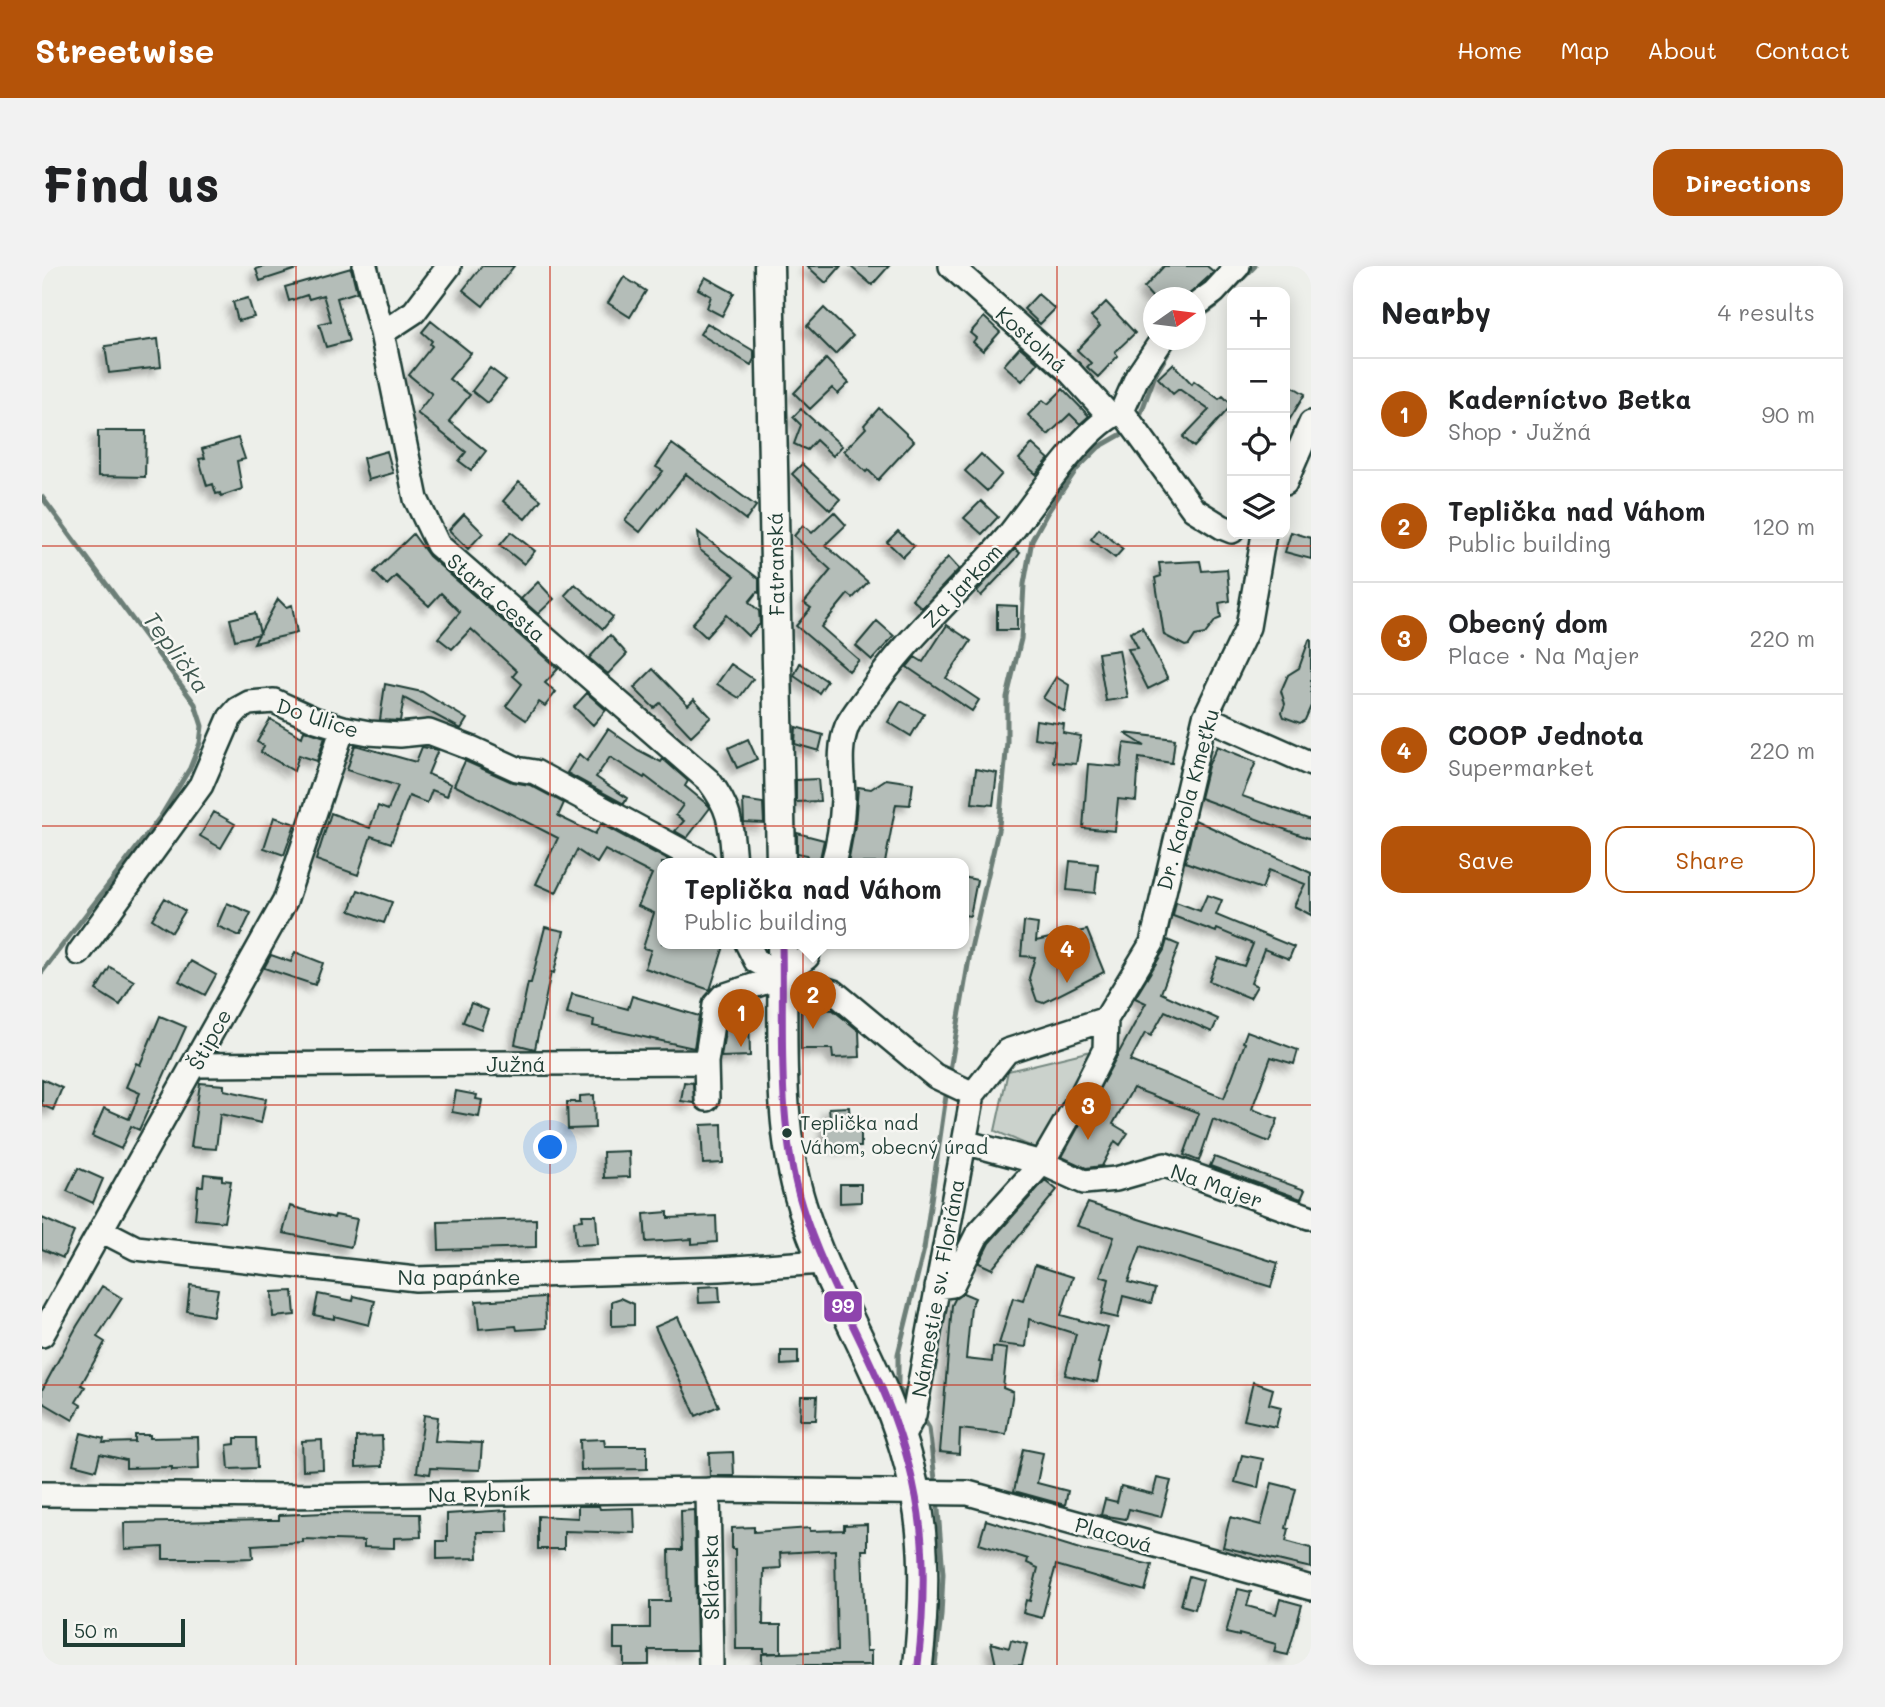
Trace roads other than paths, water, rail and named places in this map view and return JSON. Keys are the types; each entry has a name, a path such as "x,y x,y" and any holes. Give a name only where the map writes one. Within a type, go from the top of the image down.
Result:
{"main road":[{"name":"Fatranská","path":"769,266 781,858"},
{"path":"782,949 788,1144 802,1207 822,1262 881,1388 901,1439 928,1491 922,1527 925,1571 918,1665"}],"street":[{"name":"Stará cesta","path":"365,266 416,499 438,545 709,781 723,799 731,822 734,858"},
{"path":"382,334 414,312 449,266"},
{"name":"Kostolná","path":"951,266 1124,420 1193,509 1227,529"},
{"path":"1206,297 1238,266"},
{"name":"Za jarkom","path":"834,858 839,843 843,799 840,756 847,726 886,667 1007,537 1065,462 1124,420 1137,377 1155,350"},
{"path":"1288,476 1311,423"},
{"name":"Dr. Karola Kmeťku","path":"1106,1019 1152,943 1205,717 1248,627 1255,539"},
{"name":"Do Ulice","path":"79,953 201,785 230,718 238,709 261,700 274,701 316,720 343,728 400,735 429,732 440,736 517,769 535,772 695,858"},
{"path":"1205,717 1311,764"},
{"name":"Štipce","path":"42,1335 285,901 343,728"},
{"path":"750,949 757,961 783,976 834,992 956,1086"},
{"path":"707,1099 706,1062 715,1005 723,996 783,976 807,957 809,949"},
{"path":"937,1287 952,1285 977,1235 1042,1163 1105,1049 1106,1019"},
{"name":"Námestie sv. Floriána","path":"901,1439 915,1415 964,1142 956,1086 1007,1051 1106,1019"},
{"name":"Južná","path":"194,1065 706,1062"},
{"name":"Na Majer","path":"964,1142 1042,1163 1084,1182 1116,1179 1165,1165 1309,1217"},
{"name":"Na papánke","path":"101,1230 136,1248 416,1279 720,1269 822,1262"},
{"name":"Na Rybník","path":"42,1493 282,1496 708,1489 928,1491"},
{"name":"Sklárska","path":"708,1489 711,1665"},
{"name":"Placová","path":"928,1491 968,1493 1311,1588"}],"waterway":[{"path":"1206,313 1255,266"},
{"path":"1138,421 1155,375 1170,350"},
{"path":"949,1076 970,953 999,826 1007,742 1007,697 1021,639 1024,584 1032,540 1076,470 1099,447 1129,430"},
{"name":"Teplička","path":"42,497 195,704 202,726 200,743 190,768 161,816 42,972"},
{"path":"909,1399 898,1388 898,1354 924,1249 947,1089"},
{"path":"923,1418 929,1428 936,1488"},
{"path":"935,1665 943,1574 937,1497"}],"place":[{"name":"COOP Jednota","path":"1067,983"},
{"name":"Teplička nad Váhom","path":"813,1029"},
{"name":"Kaderníctvo Betka","path":"741,1047"},
{"name":"Teplička nad Váhom, obecný úrad","path":"787,1133"},
{"name":"Obecný dom","path":"1088,1140"}]}
